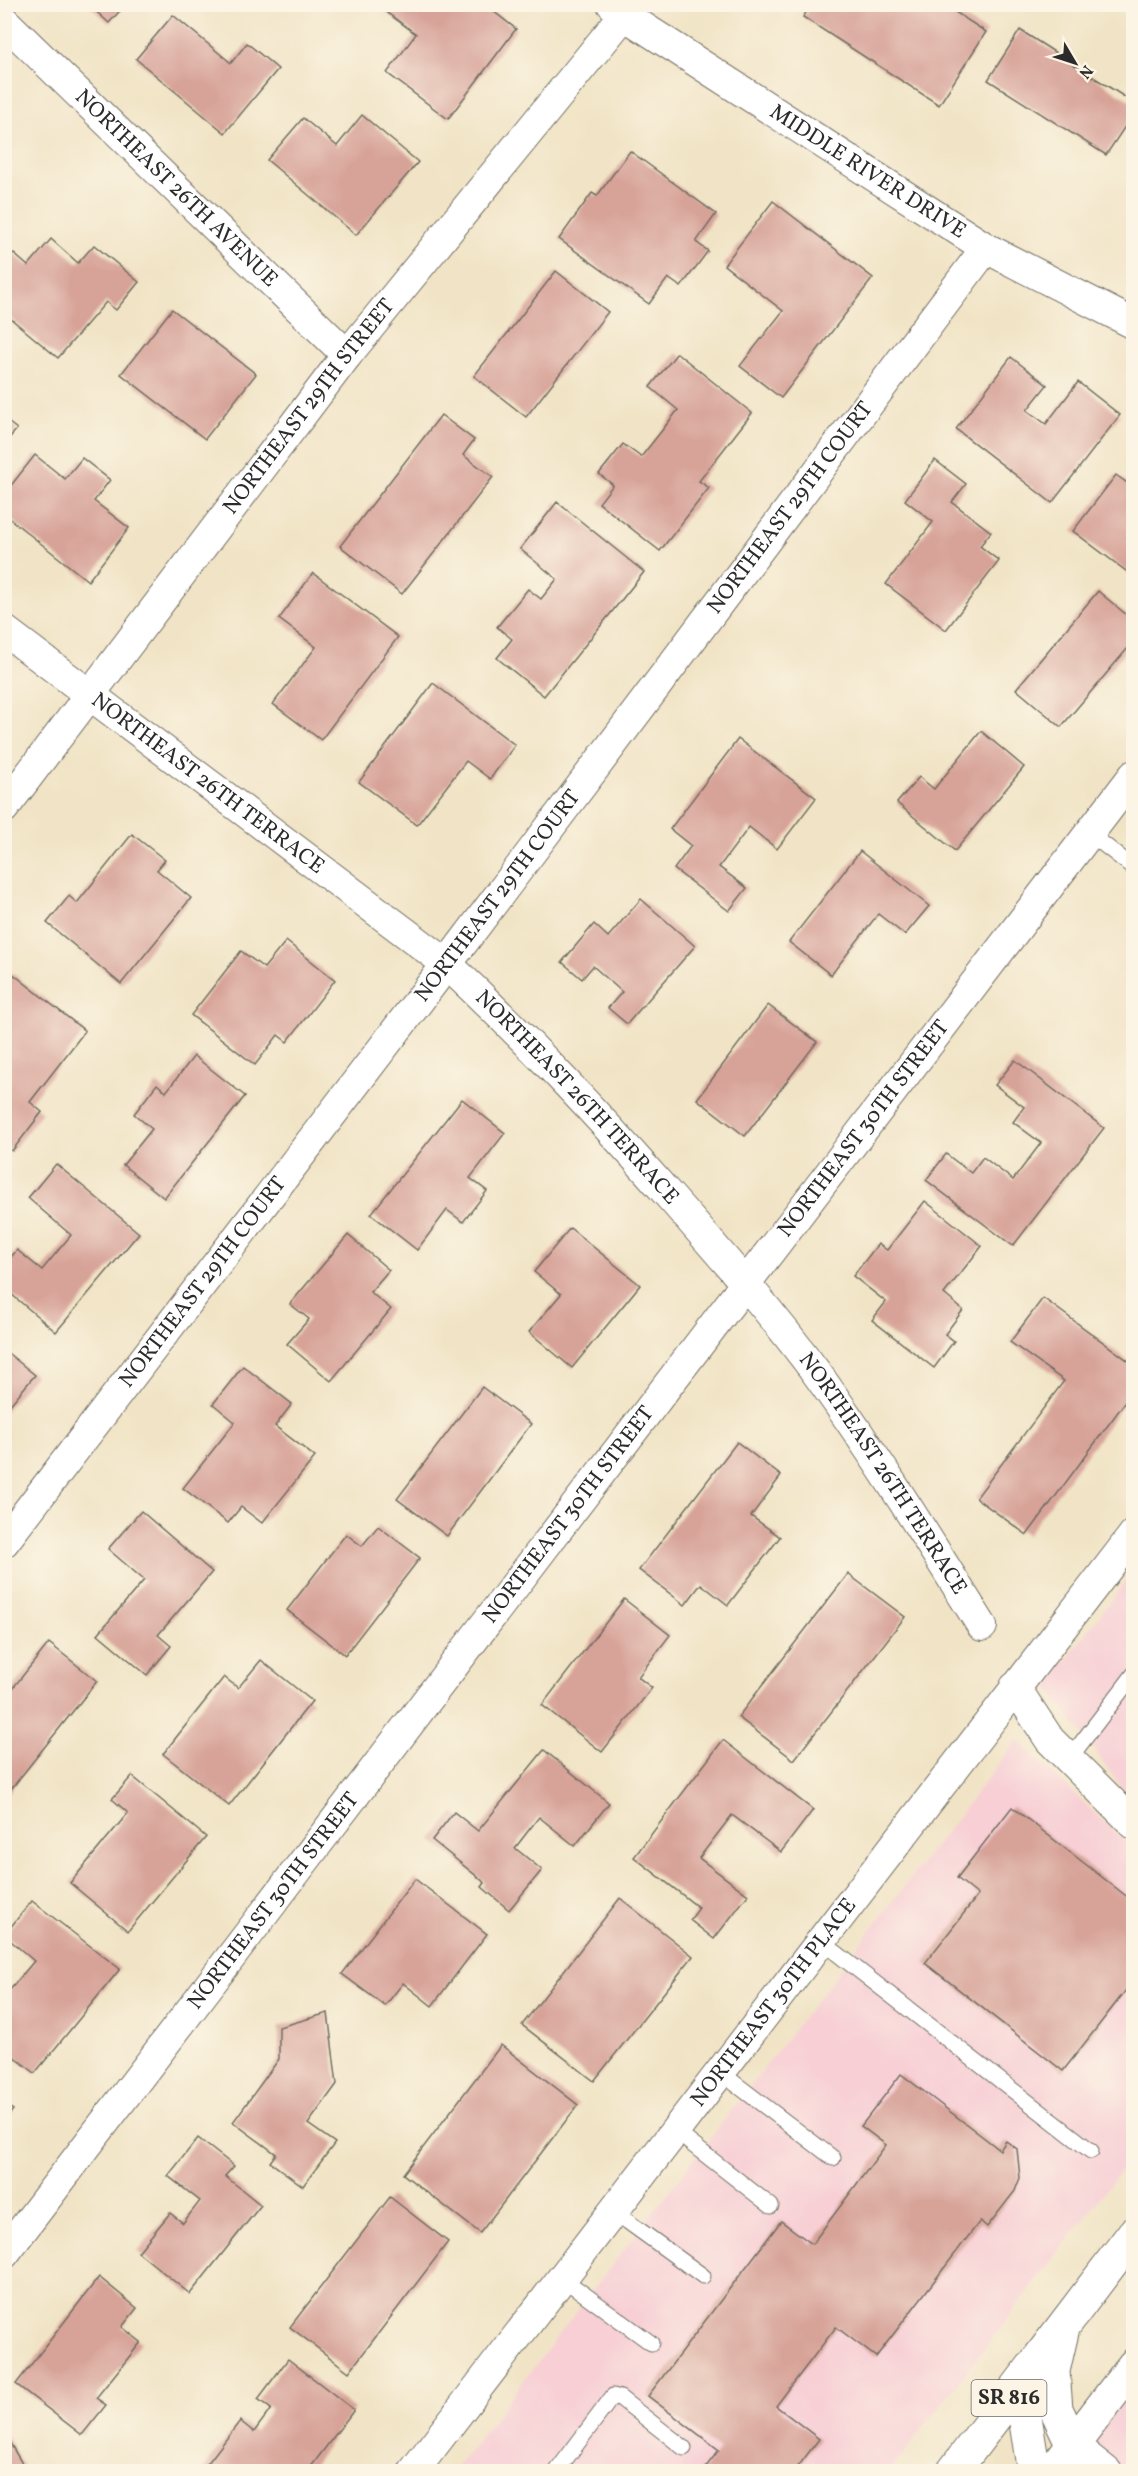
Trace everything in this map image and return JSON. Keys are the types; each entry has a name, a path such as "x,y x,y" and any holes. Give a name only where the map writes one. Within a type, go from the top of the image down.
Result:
{"main road":[{"name":"SR 816","path":"953,2472 1134,2233"},
{"path":"1063,2325 1053,2371 1056,2409 1073,2445"},
{"path":"1052,2472 1134,2365"},
{"path":"1011,2395 1025,2417 1034,2472"}],"street":[{"name":"MIDDLE RIVER DRIVE","path":"618,10 986,248 1134,324"},
{"name":"NORTHEAST 29TH STREET","path":"4,808 347,355 618,10"},
{"name":"NORTHEAST 26TH AVENUE","path":"4,21 347,355"},
{"name":"NORTHEAST 29TH COURT","path":"4,1542 447,964 986,248"},
{"name":"NORTHEAST 26TH TERRACE","path":"4,630 447,964 511,1023 598,1114 746,1283 817,1374 885,1472 982,1626"},
{"name":"NORTHEAST 30TH STREET","path":"4,2254 1134,775"},
{"name":"NORTHEAST 30TH PLACE","path":"422,2468 613,2211 1134,1534"},
{"path":"1015,1687 1050,1740 1134,1824"},
{"path":"1073,2445 1107,2472"}],"lane":[{"path":"1089,833 1134,868"},
{"path":"1069,1759 1134,1674"},
{"path":"821,1941 1091,2151"},
{"path":"720,2072 833,2158"},
{"path":"675,2131 771,2206"},
{"path":"613,2211 703,2276"},
{"path":"562,2278 651,2343"},
{"path":"556,2472 613,2396 621,2398 684,2448"}],"shaded area":[{"path":"1133,1571 1133,1797 1122,1788 1047,1686"},
{"path":"1017,1740 1133,1849 1133,2155 890,2471 453,2472"},
{"path":"1133,2385 1133,2471 1069,2471"}],"building":[{"path":"88,4 126,4 109,23"},
{"path":"385,4 484,4 516,29 448,119 387,73 416,34 382,9"},
{"path":"812,4 943,4 986,32 939,105 803,17"},
{"path":"173,15 231,63 247,43 278,69 225,133 136,59"},
{"path":"1020,30 1134,103 1134,113 1106,155 988,80"},
{"path":"362,115 418,162 356,235 267,160 303,118 337,146"},
{"path":"630,151 716,214 696,242 708,251 681,287 668,278 649,304 559,239 592,193 597,196"},
{"path":"773,201 873,278 781,398 740,366 783,311 724,265"},
{"path":"51,239 78,263 94,245 139,282 116,310 106,302 58,358 4,313 4,264 13,253 28,266"},
{"path":"556,271 608,312 526,417 474,376"},
{"path":"172,309 256,374 205,439 121,374"},
{"path":"677,353 752,413 699,481 709,488 660,551 599,503 613,485 599,474 623,444 641,457 678,410 650,387"},
{"path":"1011,357 1047,385 1027,410 1046,424 1078,382 1120,415 1052,503 956,429"},
{"path":"441,415 474,440 463,455 493,477 402,594 340,546"},
{"path":"4,419 17,429 4,444"},
{"path":"35,455 65,479 82,458 110,480 94,501 129,528 88,581 5,515 5,493"},
{"path":"935,460 966,484 952,502 991,532 980,546 999,561 946,630 886,584 933,522 905,500"},
{"path":"1116,475 1134,488 1134,577 1073,531"},
{"path":"557,502 644,572 544,696 497,658 512,639 497,627 528,589 541,599 557,579 520,549"},
{"path":"313,573 398,637 321,740 273,704 316,647 279,619"},
{"path":"1098,591 1134,621 1134,641 1061,727 1016,689"},
{"path":"433,683 515,745 490,779 466,761 417,825 359,782"},
{"path":"981,731 1024,767 955,851 897,803 919,777 934,789"},
{"path":"738,739 816,798 777,849 749,827 719,867 747,888 729,911 674,869 691,846 670,829"},
{"path":"132,834 165,860 157,870 191,898 121,984 47,923 69,896 77,903"},
{"path":"860,851 929,906 905,935 878,914 831,975 789,942"},
{"path":"641,899 695,946 627,1024 608,1008 622,992 593,966 582,979 562,962 594,924 608,937"},
{"path":"286,941 335,980 287,1042 278,1035 255,1065 191,1015 241,951 264,968"},
{"path":"12,973 85,1031 30,1102 42,1112 12,1151 4,1145 4,1041 10,1034 4,1030 4,982"},
{"path":"768,1005 817,1042 745,1136 697,1099"},
{"path":"194,1056 245,1096 164,1198 123,1165 152,1129 134,1114 157,1084 166,1092"},
{"path":"1015,1060 1104,1128 1013,1246 926,1180 946,1154 971,1173 983,1157 1013,1180 1041,1143 1013,1122 1024,1107 995,1085"},
{"path":"462,1099 505,1133 470,1178 487,1191 463,1222 447,1210 417,1250 371,1214"},
{"path":"56,1164 139,1233 56,1332 4,1288 4,1265 17,1250 42,1270 71,1235 28,1198"},
{"path":"925,1201 982,1246 944,1294 963,1310 945,1334 954,1341 934,1368 872,1320 886,1302 853,1276 878,1244 887,1250"},
{"path":"570,1228 640,1285 572,1368 529,1332 561,1294 534,1272"},
{"path":"348,1235 389,1270 370,1292 391,1309 331,1381 287,1344 309,1319 290,1304"},
{"path":"1043,1298 1134,1365 1134,1390 1027,1535 976,1498 1064,1381 1010,1342"},
{"path":"4,1350 35,1375 4,1412"},
{"path":"243,1366 292,1404 275,1426 315,1457 262,1523 241,1507 228,1523 183,1488 235,1422 213,1404"},
{"path":"482,1387 531,1424 447,1536 397,1499"},
{"path":"737,1442 781,1476 751,1516 780,1537 728,1605 701,1584 685,1605 639,1570"},
{"path":"141,1511 212,1572 158,1635 171,1646 147,1675 98,1634 144,1580 108,1549"},
{"path":"378,1526 420,1558 345,1655 287,1610 346,1534 362,1546"},
{"path":"848,1574 905,1617 794,1760 738,1717"},
{"path":"624,1599 670,1635 638,1677 652,1688 602,1752 542,1705"},
{"path":"49,1643 97,1681 4,1798 4,1699"},
{"path":"261,1660 312,1701 229,1806 163,1754 224,1677 238,1688"},
{"path":"723,1740 813,1810 781,1852 732,1815 699,1858 748,1895 714,1939 690,1920 699,1908 634,1857"},
{"path":"544,1750 609,1803 575,1846 539,1817 515,1848 542,1870 509,1910 482,1887 485,1883 432,1840 454,1812 478,1831"},
{"path":"132,1776 206,1837 128,1931 70,1883 128,1813 112,1799"},
{"path":"1012,1807 1134,1902 1134,1980 1063,2071 925,1963 978,1895 957,1878"},
{"path":"415,1879 487,1934 432,2006 403,1983 385,2006 342,1974"},
{"path":"620,1898 693,1956 594,2081 522,2025"},
{"path":"32,1901 120,1969 35,2073 4,2049 4,1997 34,1961 4,1935"},
{"path":"328,2013 337,2084 308,2124 335,2143 303,2186 270,2162 276,2154 233,2122 279,2059 279,2027"},
{"path":"501,2045 578,2105 480,2233 403,2174"},
{"path":"901,2074 1000,2150 1006,2141 1017,2149 1020,2178 1015,2191 987,2227 980,2221 876,2357 836,2327 776,2406 819,2439 794,2472 702,2472 719,2450 648,2396 781,2221 812,2244 886,2145 861,2126"},
{"path":"4,2104 13,2110 4,2121"},
{"path":"198,2138 234,2166 225,2176 261,2205 190,2294 138,2252 170,2213 183,2223 200,2201 168,2176"},
{"path":"390,2197 448,2242 349,2372 290,2327"},
{"path":"99,2277 137,2308 122,2327 141,2342 96,2398 106,2405 82,2435 16,2384"},
{"path":"288,2359 354,2410 307,2472 201,2472 240,2421 254,2432 271,2409 258,2399"},
{"path":"4,2433 27,2472 4,2472"}]}
